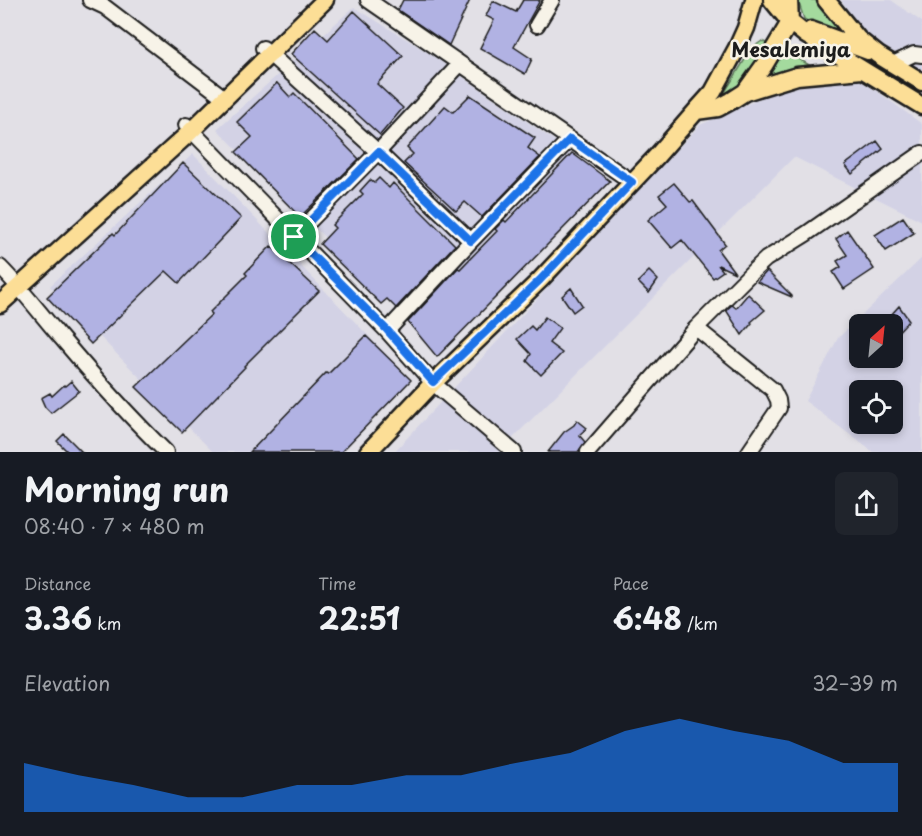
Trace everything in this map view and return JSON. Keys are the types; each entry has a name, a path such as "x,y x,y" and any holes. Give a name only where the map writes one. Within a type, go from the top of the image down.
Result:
{"main road":[{"path":"0,304 17,284 188,128 266,51 311,0"},
{"path":"188,128 218,93 325,0"},
{"path":"368,452 433,382 540,280 713,92 746,28 754,0"},
{"path":"772,0 790,22 806,35 922,106"},
{"path":"744,92 765,64 790,22 789,0"},
{"path":"826,0 858,39 878,55 922,82"},
{"path":"790,22 878,55"},
{"path":"696,111 718,108 744,92 797,76 862,70"},
{"path":"0,294 17,284"}],"street":[{"path":"90,0 110,4 218,93"},
{"path":"368,0 632,182"},
{"path":"537,25 552,0"},
{"path":"266,51 378,152 471,241"},
{"path":"893,64 914,54 922,55"},
{"path":"294,237 460,64"},
{"path":"188,128 387,330 433,382 514,452"},
{"path":"387,330 570,139"},
{"path":"588,452 696,328 766,259 806,234 922,153"},
{"path":"0,267 17,284 63,341 166,452"},
{"path":"696,328 773,390 778,400 779,408 749,452"}],"shaded area":[{"path":"841,0 891,0 922,22 922,73 872,43"},
{"path":"354,7 427,52 572,153 409,322 217,129"},
{"path":"851,75 922,124 922,221 794,157 499,452 394,452 700,125 786,87"},
{"path":"193,154 410,379 342,452 213,452 50,286"},
{"path":"922,258 922,452 873,452 849,434 805,401 838,338 849,328 849,368 903,368 903,314 863,314"}],"green space":[{"path":"798,0 817,0 849,38 820,29 804,19"},
{"path":"762,41 768,44 754,76 720,100 752,48"},
{"path":"789,53 821,72 763,81 779,57"}],"building":[{"path":"403,0 470,0 449,45 398,10"},
{"path":"523,0 540,0 514,47 532,59 525,74 480,48 494,20 486,16 493,1 516,12"},
{"path":"354,11 403,56 377,84 403,108 380,135 291,54 315,28 328,40"},
{"path":"277,83 290,97 294,93 359,159 300,217 236,152 252,137 237,122"},
{"path":"470,95 535,138 528,148 540,157 482,217 465,202 456,211 404,163 413,154 407,148 445,106 453,112"},
{"path":"877,141 883,149 852,174 845,165"},
{"path":"572,153 610,181 437,357 408,322 458,268 460,269 497,231 495,229 504,220 506,222"},
{"path":"183,163 241,218 179,283 166,271 91,344 47,297 113,233 115,235"},
{"path":"379,178 389,188 393,183 455,245 396,308 387,299 381,304 320,244 335,228 332,225 363,194 360,191 370,180 374,183"},
{"path":"674,183 690,202 693,201 725,244 718,250 735,273 718,265 723,271 713,278 682,240 672,248 648,220 667,204 659,195"},
{"path":"903,217 914,233 886,251 875,235"},
{"path":"847,230 874,269 844,289 833,272 841,267 837,261 847,255 836,239"},
{"path":"271,246 319,291 182,432 136,387 212,314 210,312 247,275 245,273"},
{"path":"649,271 658,280 649,293 638,282"},
{"path":"767,271 792,296 792,297 757,282"},
{"path":"571,288 582,305 573,312 562,296"},
{"path":"748,294 765,310 751,322 742,335 726,310 732,305 736,308"},
{"path":"899,306 909,320 903,326 903,314 892,314"},
{"path":"545,317 560,328 549,343 562,353 541,375 527,361 531,354 517,339 531,326 535,330"},
{"path":"366,336 411,380 341,452 250,452 326,373 328,374"},
{"path":"71,381 79,391 51,413 41,398 50,393 52,396"},
{"path":"577,420 587,428 579,435 585,442 578,452 548,452 564,432"},
{"path":"64,434 82,452 68,452 57,441"}],"district":[{"name":"Mesalemiya","path":"791,50"}],"route":[{"path":"570,139 632,182 540,280 433,382 387,330 294,237 378,152 471,241 570,139"}]}
